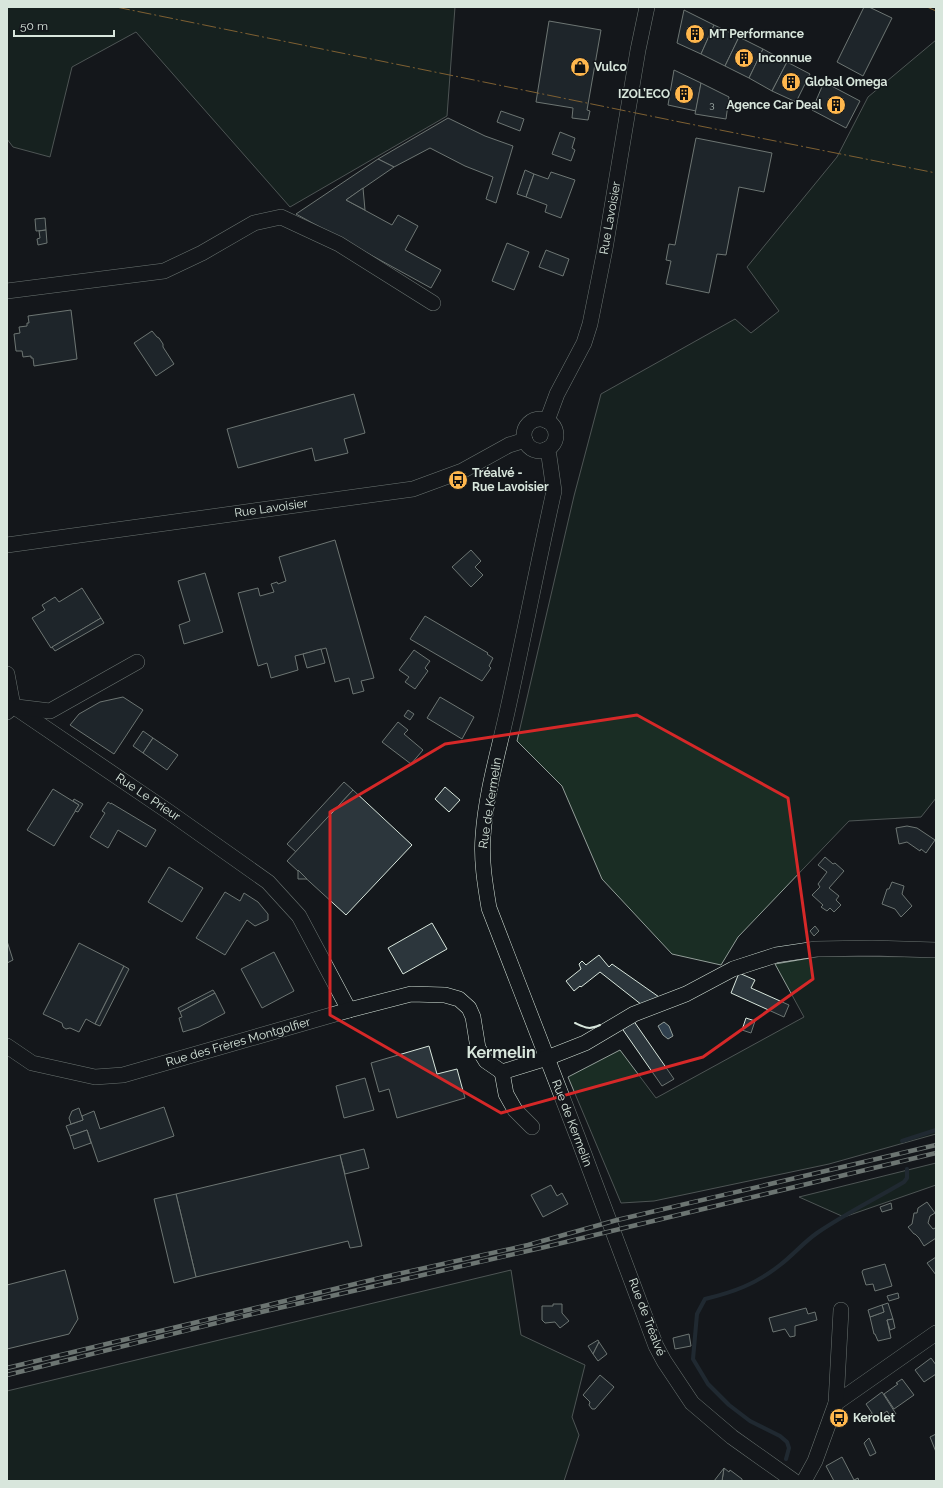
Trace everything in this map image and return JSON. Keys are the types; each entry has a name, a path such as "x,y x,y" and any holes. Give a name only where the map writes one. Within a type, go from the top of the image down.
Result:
{"street":[{"name":"Rue Lavoisier","path":"547,421 557,394 584,343 590,324 605,250 638,50 647,7"},
{"path":"7,291 164,271 202,253 254,223 281,217 339,244 433,302"},
{"path":"537,420 547,421 554,428 555,440 553,445 547,449 538,451 532,449 525,440 524,434 529,424 537,420"},
{"name":"Rue Lavoisier","path":"7,545 413,489 462,471 508,445 525,440"},
{"name":"Rue de Kermelin","path":"547,449 554,490 508,708 491,780 483,836 482,860 489,908 617,1241"},
{"path":"7,674 10,709 50,711 137,662"},
{"name":"Rue Le Prieur","path":"10,709 169,812 268,882 298,916 349,1010"},
{"path":"532,1127 515,1110 506,1094 502,1072 547,1058 585,1043 634,1014 686,994 733,969 776,955 816,949 872,948 936,950"},
{"name":"Rue des Frères Montgolfier","path":"7,1046 32,1063 95,1077 123,1075 349,1010 411,994 445,995 459,999 469,1008 473,1017 478,1048 486,1061 502,1072"},
{"name":"Rue de Tréalvé","path":"617,1241 656,1346 664,1362 692,1403 732,1437 794,1481"},
{"path":"804,1481 815,1461 836,1404 841,1310"},
{"path":"836,1404 936,1333"}],"highlighted area":[{"path":"637,715 788,798 813,979 703,1057 501,1113 330,1015 330,812 445,744"}],"green space":[{"path":"7,7 455,7 447,116 290,207 136,32 72,67 50,157 13,147 7,139"},
{"path":"936,40 936,798 921,817 849,821 738,937 721,965 672,954 602,879 562,786 517,741 574,496 601,394 735,319 751,333 779,311 747,267 837,157 868,97"},
{"path":"822,956 936,957 936,1134 829,1164 654,1201 621,1203 568,1077 620,1050 656,1098 804,1017 775,964"},
{"path":"936,1163 936,1185 844,1217 799,1197"},
{"path":"511,1270 521,1335 585,1365 572,1417 579,1435 564,1481 7,1481 7,1391"}],"water":[{"path":"664,1022 669,1026 673,1036 668,1039 663,1035 658,1026"}],"building":[{"path":"864,7 869,7 892,18 863,76 837,62"},
{"name":"MT Performance","path":"684,10 714,25 701,54 677,43"},
{"path":"549,21 601,30 587,110 590,111 588,120 572,118 573,108 536,102"},
{"path":"714,25 739,37 725,66 701,54"},
{"name":"Inconnue","path":"739,37 763,49 749,78 725,66"},
{"path":"763,49 787,62 772,91 749,78"},
{"name":"Global Omega","path":"787,62 810,74 796,102 772,91"},
{"name":"IZOL’ECO","path":"674,70 701,83 696,111 668,105"},
{"name":"Agence Car Deal","path":"824,82 860,101 846,128 812,110"},
{"path":"701,83 729,97 726,119 695,114"},
{"path":"501,111 524,119 520,131 497,122"},
{"path":"448,118 485,136 513,146 496,203 486,199 493,177 465,166 430,148 394,167 378,159"},
{"path":"560,132 575,138 572,148 575,150 571,161 552,154"},
{"path":"696,138 772,153 764,192 739,187 726,255 717,254 709,293 666,284 671,261 666,260 669,244 675,245"},
{"path":"378,159 394,167 346,200 392,225 398,215 418,226 405,250 441,270 431,288 296,214"},
{"path":"525,170 534,174 526,197 517,194"},
{"path":"551,172 575,180 561,218 545,212 547,205 526,197 534,174 548,179"},
{"path":"363,188 365,210 346,200"},
{"path":"45,218 46,230 36,231 35,219"},
{"path":"46,230 47,243 38,245 37,239 40,238 39,231"},
{"path":"507,243 529,252 514,290 492,281"},
{"path":"546,250 569,259 563,276 539,267"},
{"path":"71,310 77,359 34,366 33,358 31,358 31,356 23,357 22,351 16,351 14,334 20,333 19,327 27,326 27,323 29,323 28,316"},
{"path":"152,331 163,344 163,347 174,364 156,376 134,343"},
{"path":"354,394 365,433 344,439 348,453 315,461 312,448 238,468 227,429"},
{"path":"335,540 374,678 361,681 364,691 353,694 349,678 335,682 326,648 295,656 298,670 271,678 267,663 258,666 238,593 258,588 260,596 274,592 271,584 277,582 278,584 286,581 279,557"},
{"path":"471,550 481,561 475,567 483,575 471,587 452,567"},
{"path":"205,573 223,632 184,644 179,625 190,621 178,581"},
{"path":"82,588 101,618 51,648 32,618 45,610 42,605 55,597 59,602"},
{"path":"425,616 488,653 487,654 493,658 489,666 491,668 482,681 410,639"},
{"path":"101,618 104,623 55,651 52,647"},
{"path":"321,649 325,663 307,668 303,654"},
{"path":"414,650 430,661 425,668 428,671 415,689 405,682 409,677 399,670"},
{"path":"123,697 143,710 114,754 70,725 79,714 100,702"},
{"path":"440,697 474,717 462,739 427,718"},
{"path":"408,710 414,714 410,720 404,716"},
{"path":"398,722 408,730 404,734 423,750 411,764 382,742"},
{"path":"143,731 153,738 143,753 133,746"},
{"path":"153,738 178,755 167,770 143,753"},
{"path":"344,782 353,790 296,852 287,844"},
{"path":"445,787 460,800 449,812 435,799"},
{"path":"53,789 79,805 54,846 27,830"},
{"path":"353,790 412,845 346,915 287,861"},
{"path":"74,799 83,804 78,812 75,811 79,805 73,801"},
{"path":"108,802 156,830 146,847 118,830 108,848 90,837 105,813 102,811"},
{"path":"907,826 917,828 935,840 926,853 921,849 920,851 907,842 899,844 896,828"},
{"path":"825,857 844,871 829,888 839,896 836,900 841,905 834,912 830,908 827,911 821,907 823,905 812,895 820,887 818,884 827,872 818,865"},
{"path":"169,867 203,888 182,922 148,902"},
{"path":"298,870 307,879 298,879"},
{"path":"892,882 904,886 902,894 912,906 901,917 895,909 882,904 887,889 889,889"},
{"path":"225,892 240,901 244,893 258,902 268,914 268,920 255,926 247,920 225,955 196,938"},
{"path":"432,923 447,949 403,974 388,948"},
{"path":"815,926 819,931 814,936 810,931"},
{"path":"7,941 13,960 7,963"},
{"path":"79,943 124,966 95,1024 86,1019 79,1032 70,1028 66,1029 63,1027 62,1023 43,1014"},
{"path":"274,952 294,991 262,1008 241,969"},
{"path":"599,955 609,967 612,964 659,997 642,1005 600,972 574,991 566,981 581,969 579,964 582,961 586,965"},
{"path":"124,966 129,969 100,1026 95,1024"},
{"path":"739,973 755,980 751,988 789,1005 784,1017 731,993"},
{"path":"213,990 215,993 180,1012 178,1008"},
{"path":"215,993 225,1013 199,1027 183,1032 179,1018 182,1017 180,1012"},
{"path":"746,1018 755,1021 751,1033 742,1030"},
{"path":"633,1020 674,1079 662,1086 621,1027"},
{"path":"429,1046 437,1074 457,1069 465,1098 397,1118 389,1089 379,1092 371,1063"},
{"path":"365,1078 374,1110 344,1118 336,1086"},
{"path":"164,1107 174,1136 98,1162 87,1130 70,1136 66,1126 83,1120 82,1116 94,1111 100,1129"},
{"path":"79,1108 83,1120 71,1124 69,1118 72,1111"},
{"path":"87,1130 91,1143 74,1149 70,1136"},
{"path":"364,1149 369,1168 345,1174 340,1155"},
{"path":"340,1155 362,1246 350,1248 348,1241 196,1277 176,1194"},
{"path":"551,1185 557,1196 562,1193 568,1204 543,1217 531,1195"},
{"path":"176,1194 196,1277 174,1283 154,1199"},
{"path":"927,1202 935,1213 930,1216 928,1223 933,1229 936,1229 936,1238 924,1246 919,1238 908,1227 912,1224 914,1213 917,1213 918,1208"},
{"path":"891,1203 892,1209 882,1212 880,1207"},
{"path":"936,1257 936,1275 927,1263"},
{"path":"885,1264 892,1286 875,1291 873,1284 866,1285 862,1272 863,1270"},
{"path":"65,1270 78,1319 69,1334 7,1349 7,1285"},
{"path":"898,1293 899,1298 889,1301 887,1296"},
{"path":"888,1303 893,1319 887,1320 891,1338 878,1341 874,1334 870,1317 884,1312 882,1305"},
{"path":"553,1304 562,1304 562,1313 569,1321 560,1328 555,1322 545,1323 542,1320 542,1306 553,1306"},
{"path":"882,1305 884,1312 870,1317 868,1310"},
{"path":"806,1308 808,1314 815,1312 817,1320 795,1326 795,1336 790,1337 785,1329 773,1332 769,1318"},
{"path":"893,1319 895,1328 890,1330 887,1320"},
{"path":"689,1334 691,1346 675,1349 673,1338"},
{"path":"598,1340 599,1342 593,1354 588,1346"},
{"path":"599,1342 607,1354 598,1361 593,1354"},
{"path":"931,1358 936,1365 936,1374 924,1382 915,1370"},
{"path":"600,1375 614,1387 595,1409 592,1409 589,1405 590,1402 583,1395"},
{"path":"902,1379 914,1395 894,1409 884,1394 898,1384 896,1383"},
{"path":"882,1392 896,1414 890,1416 887,1411 876,1419 866,1404"},
{"path":"872,1413 876,1419 873,1421 869,1415"},
{"path":"936,1434 936,1452 930,1437"},
{"path":"869,1438 876,1453 870,1456 864,1443"},
{"path":"842,1457 854,1480 858,1478 859,1481 834,1481 826,1466"},
{"path":"724,1468 729,1472 730,1470 742,1479 742,1481 722,1481"},
{"path":"724,1468 722,1481 714,1481"}],"waterway":[{"path":"902,1141 936,1130"},
{"path":"786,1459 789,1448 787,1442 780,1436 750,1421 729,1405 708,1384 693,1359 697,1314 705,1299 735,1290 771,1272 817,1233 904,1182 907,1178 907,1169"}],"railway":[{"path":"7,1368 384,1277 528,1245 617,1220 936,1145"},
{"path":"7,1375 257,1313 545,1247 936,1153"}],"wall":[{"path":"575,1023 588,1028 593,1028 600,1025"}],"power":[{"path":"116,7 936,173"},
{"path":"927,7 936,11"}],"place":[{"name":"MT Performance","path":"695,34"},
{"name":"Inconnue","path":"744,58"},
{"name":"Vulco","path":"580,67"},
{"name":"Global Omega","path":"791,82"},
{"name":"IZOL’ECO","path":"684,94"},
{"name":"Agence Car Deal","path":"836,105"},
{"name":"Tréalvé - Rue Lavoisier","path":"458,480"},
{"name":"Kerolet","path":"839,1418"}],"district":[{"name":"Kermelin","path":"501,1052"}]}
